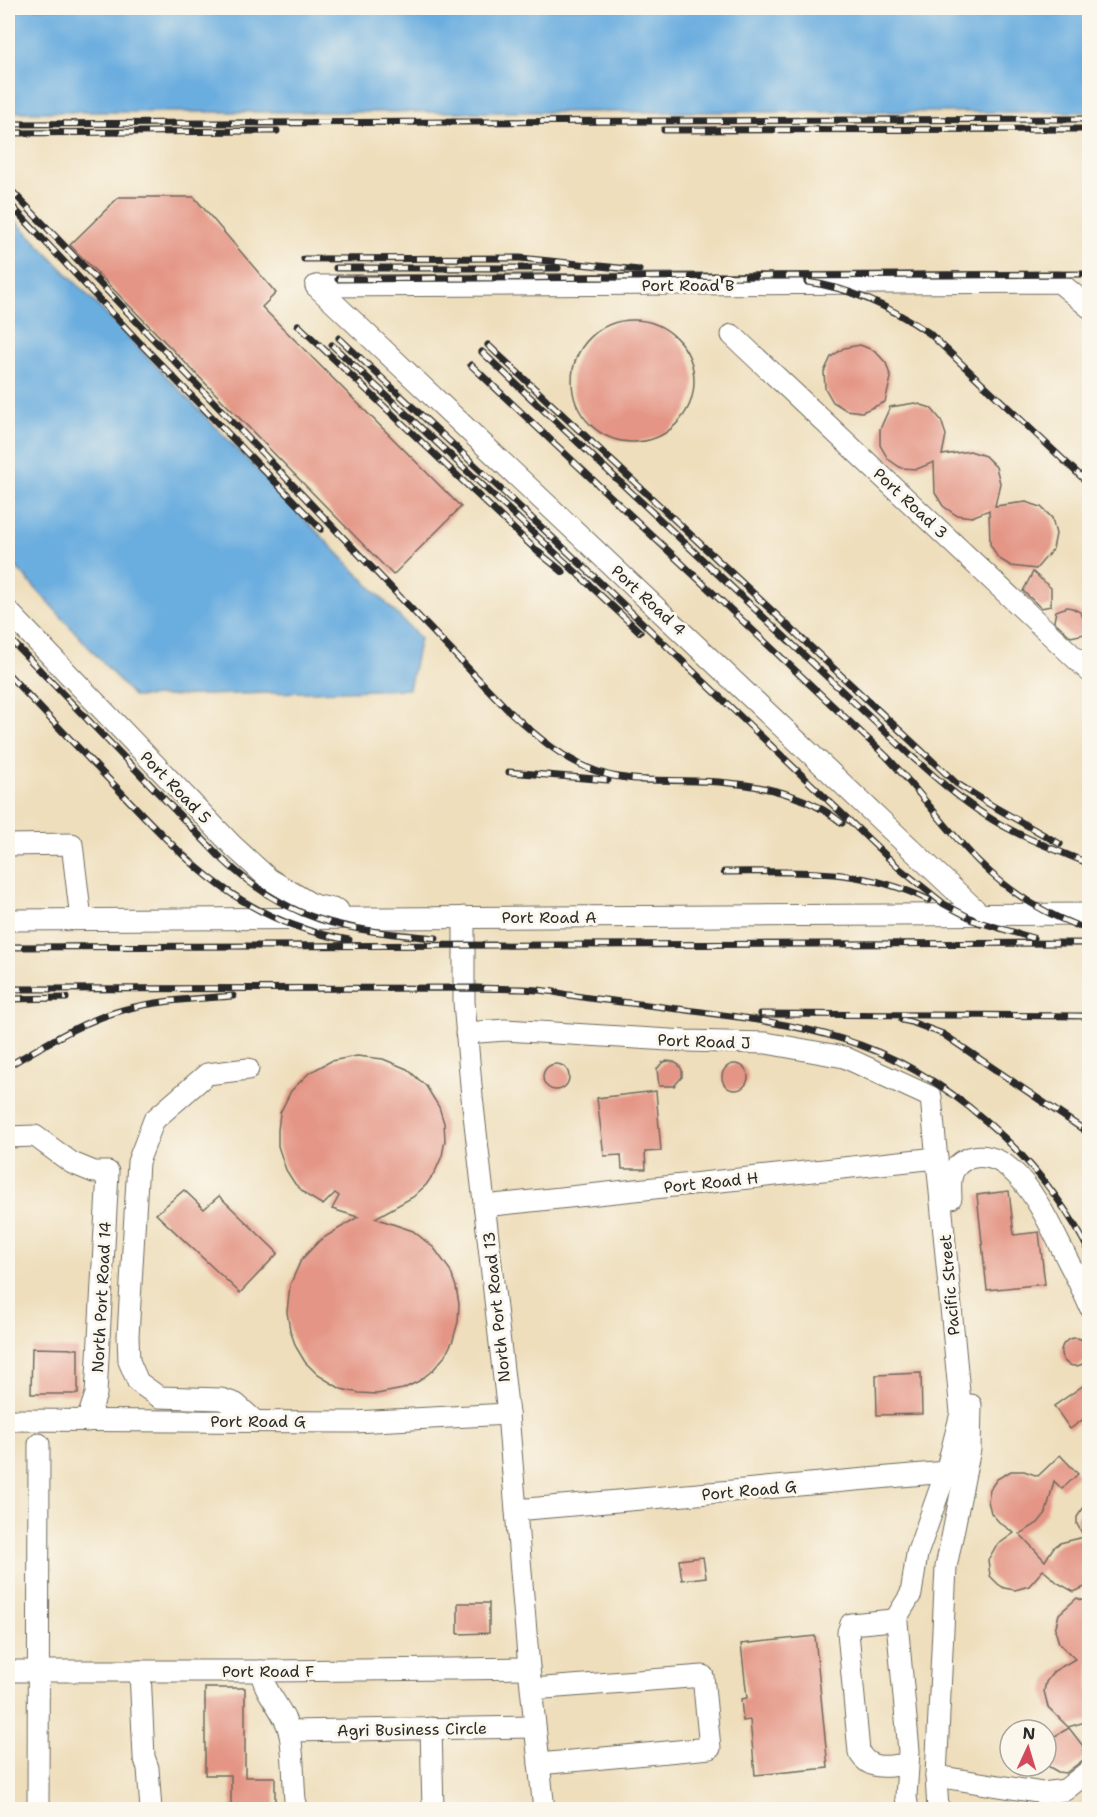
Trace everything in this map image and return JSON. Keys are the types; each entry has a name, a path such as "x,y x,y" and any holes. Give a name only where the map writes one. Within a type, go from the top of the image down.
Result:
{"lane":[{"name":"Port Road B","path":"316,286 1059,282 1089,308"},
{"name":"Port Road 4","path":"316,286 980,914"},
{"name":"Port Road 3","path":"732,335 1089,672"},
{"name":"Port Road 5","path":"8,611 232,845 269,879 313,905 374,918"},
{"path":"8,845 72,844 81,920"},
{"name":"Port Road A","path":"8,920 1089,914"},
{"name":"North Port Road 13","path":"464,917 466,1033 508,1414 529,1668"},
{"name":"Port Road J","path":"466,1033 505,1030 686,1041 766,1043 844,1057 931,1097"},
{"path":"248,1069 207,1074 154,1120 138,1162 128,1336 129,1361 138,1382 159,1397 221,1399 236,1404 255,1422"},
{"name":"Pacific Street","path":"896,1620 911,1594 917,1554 946,1472 961,1413 931,1097"},
{"name":"North Port Road 14","path":"8,1137 35,1136 72,1163 94,1172 108,1172 96,1394 87,1421"},
{"path":"938,1809 936,1776 946,1567 970,1449 972,1412 950,1187 953,1169 957,1164 969,1158 984,1156 1009,1167 1042,1210 1089,1307"},
{"name":"Port Road H","path":"484,1206 937,1158"},
{"name":"Port Road G","path":"8,1420 354,1422 508,1414"},
{"path":"38,1809 39,1444"},
{"name":"Port Road G","path":"516,1510 946,1472"},
{"path":"908,1764 878,1767 864,1760 859,1752 848,1632 851,1624 896,1620 909,1750 906,1797 908,1809"},
{"path":"529,1668 544,1809"},
{"name":"Port Road F","path":"8,1671 529,1668"},
{"path":"140,1671 144,1757 148,1768 151,1809"},
{"path":"261,1671 262,1681 281,1708 289,1731 295,1800 298,1809"},
{"path":"532,1689 703,1676 710,1748 539,1764"},
{"name":"Agri Business Circle","path":"289,1731 536,1727"},
{"path":"431,1728 433,1809"},
{"path":"936,1776 1043,1793 1065,1790 1089,1770"}],"water":[{"path":"8,8 1089,8 1089,112 8,112"},
{"path":"8,213 420,638 409,689 134,697 8,558"}],"building":[{"path":"119,197 194,197 276,293 262,307 461,507 393,575 70,245"},
{"path":"633,320 656,325 667,330 676,338 684,347 689,358 694,381 689,404 684,415 676,424 667,432 656,437 633,442 610,437 599,432 590,424 582,415 577,404 572,381 577,358 582,347 590,338 599,330 610,325"},
{"path":"860,345 875,351 886,363 891,378 885,402 862,412 846,410 833,402 825,388 824,372 831,357 844,348"},
{"path":"915,403 931,408 941,420 946,435 942,455 970,451 985,456 996,467 1000,483 995,506 1026,502 1041,507 1052,518 1056,534 1053,549 1036,569 1011,566 998,558 990,544 989,510 972,517 956,515 943,506 935,493 934,462 917,469 901,468 888,459 880,445 880,429 890,407"},
{"path":"1033,572 1051,588 1051,606 1041,608 1023,591"},
{"path":"1067,607 1080,612 1089,626 1089,633 1071,637 1054,621 1056,611"},
{"path":"357,1056 383,1059 407,1069 426,1086 439,1107 444,1123 445,1140 442,1156 435,1172 426,1185 413,1197 375,1218 413,1231 434,1248 450,1270 459,1304 458,1322 453,1340 445,1356 433,1370 419,1381 403,1389 377,1394 341,1389 318,1375 305,1362 296,1347 287,1312 290,1285 301,1260 320,1240 358,1217 332,1209 339,1196 335,1193 323,1205 308,1196 295,1184 286,1170 278,1146 280,1113 291,1091 309,1073 331,1061"},
{"path":"667,1061 679,1065 682,1077 674,1086 659,1086 657,1069"},
{"path":"556,1064 565,1068 569,1077 565,1086 556,1090 547,1086 543,1077 547,1068"},
{"path":"735,1064 744,1068 748,1077 744,1086 735,1090 726,1086 722,1077 726,1068"},
{"path":"656,1091 661,1151 645,1152 646,1169 622,1169 621,1155 604,1156 597,1098"},
{"path":"184,1190 204,1209 219,1196 278,1253 240,1293 156,1214"},
{"path":"1009,1191 1014,1235 1039,1232 1045,1284 987,1290 977,1195"},
{"path":"1075,1338 1085,1342 1089,1352 1085,1362 1075,1366 1065,1362 1061,1352 1065,1342"},
{"path":"32,1348 78,1349 78,1394 31,1394"},
{"path":"921,1373 922,1414 877,1415 876,1375"},
{"path":"1084,1385 1089,1393 1089,1415 1070,1429 1054,1406"},
{"path":"1060,1455 1078,1474 1062,1489 1054,1481 1046,1513 1038,1523 1020,1534 1045,1561 1053,1548 1060,1543 1084,1537 1077,1524 1077,1517 1089,1500 1089,1585 1074,1592 1058,1583 1043,1570 1029,1586 1015,1590 1004,1588 990,1576 988,1560 996,1546 1014,1533 991,1513 988,1501 990,1489 997,1479 1011,1471 1024,1471 1038,1476"},
{"path":"703,1557 706,1577 682,1580 679,1560"},
{"path":"1077,1598 1089,1603 1089,1721 1068,1727 1048,1707 1044,1691 1046,1682 1054,1671 1075,1659 1059,1643 1055,1630 1059,1614"},
{"path":"458,1603 489,1603 489,1633 458,1634"},
{"path":"815,1636 828,1768 755,1775 750,1720 743,1721 741,1699 747,1698 741,1644"},
{"path":"205,1688 245,1688 245,1777 275,1777 275,1809 231,1809 231,1775 205,1775"},
{"path":"1069,1728 1083,1746 1083,1760 1066,1773 1058,1772 1058,1734"}],"railway":[{"path":"8,124 1090,119"},
{"path":"664,130 1090,129"},
{"path":"8,133 277,131"},
{"path":"8,187 507,709 540,739 577,763 610,775 647,780"},
{"path":"8,202 139,342 321,529"},
{"path":"304,259 520,258 639,270"},
{"path":"336,268 558,268"},
{"path":"338,279 1090,274"},
{"path":"807,282 840,289 871,300 929,333 1090,485"},
{"path":"298,325 537,551 563,572"},
{"path":"339,338 585,568 900,869 944,904 980,923"},
{"path":"332,345 640,632"},
{"path":"488,345 956,783 1060,844"},
{"path":"482,352 910,755 946,786 997,823 1090,864"},
{"path":"471,365 886,756 956,837 992,874 1031,903 1090,930"},
{"path":"8,637 219,856 270,896 294,909 345,926 436,938"},
{"path":"8,674 169,842 220,886 278,919 312,931 349,940"},
{"path":"509,772 608,780"},
{"path":"641,780 720,782 772,790 797,797 820,808 842,823"},
{"path":"724,872 803,872 853,877 903,889 929,900"},
{"path":"972,920 1033,938"},
{"path":"8,947 1090,943"},
{"path":"8,989 529,989 753,1019 820,1033 880,1053 917,1072 953,1095 987,1122 1018,1151 1046,1184 1070,1218 1090,1253"},
{"path":"8,1066 64,1034 93,1020 123,1010 178,1000 233,996"},
{"path":"8,999 66,998"},
{"path":"761,1014 1090,1016"},
{"path":"902,1020 943,1034 1090,1134"}]}
